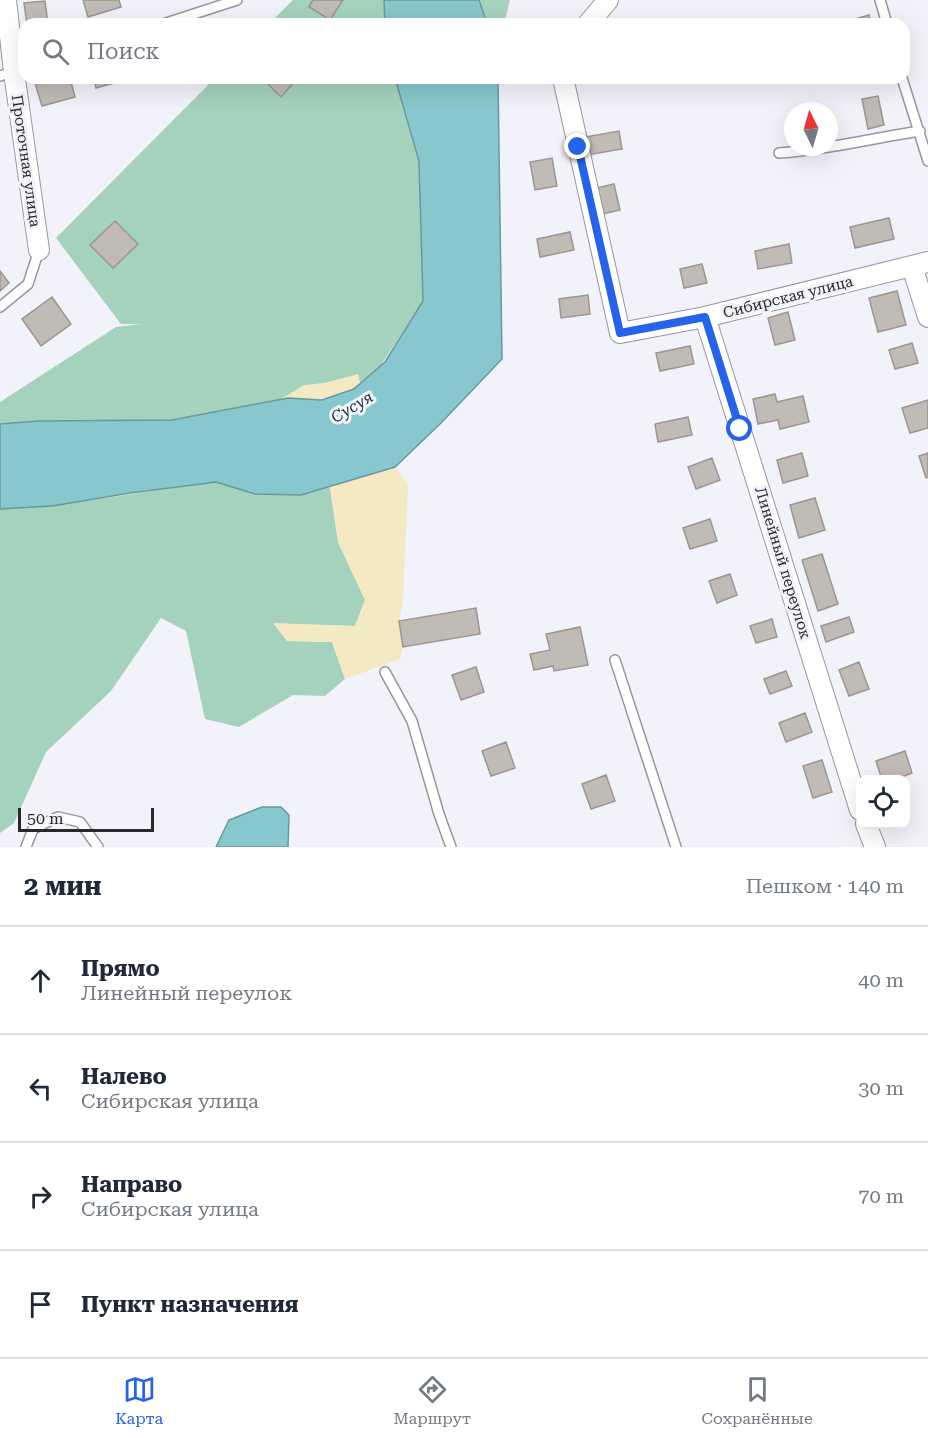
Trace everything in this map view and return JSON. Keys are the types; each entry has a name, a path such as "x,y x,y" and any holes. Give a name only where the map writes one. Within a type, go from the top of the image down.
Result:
{"street":[{"name":"Проточная улица","path":"6,0 13,72 39,250"},
{"path":"593,18 608,0"},
{"name":"Сибирская улица","path":"564,84 620,333 705,317 920,264"},
{"path":"920,264 928,317"},
{"name":"Линейный переулок","path":"705,317 856,794"},
{"path":"868,829 875,847"}],"lane":[{"path":"182,18 237,0"},
{"path":"880,0 885,18"},
{"path":"904,84 928,161"},
{"path":"779,153 835,147 920,131"},
{"path":"0,307 28,284 39,250"},
{"path":"615,660 676,847"},
{"path":"385,672 412,721 439,814 452,847"},
{"path":"26,847 33,829 58,817 80,822 98,847"}],"green space":[{"path":"293,0 384,0 385,18 275,18"},
{"path":"479,0 510,0 506,18 485,18"},
{"path":"209,84 397,84 419,161 423,301 381,365 354,389 172,420 38,421 0,424 0,402 116,327 141,324 121,324 56,238"},
{"path":"216,482 255,494 301,495 330,487 338,542 365,600 355,626 274,624 287,641 332,642 345,679 325,696 293,695 239,727 205,719 186,631 161,618 111,691 46,752 14,823 0,833 0,509 81,501"}],"sand":[{"path":"358,374 360,383 342,394 322,399 279,400 304,385 324,383"},
{"path":"395,467 408,485 403,601 399,621 403,647 400,659 345,679 332,642 287,641 274,623 355,626 365,600 338,542 330,487"}],"water":[{"path":"384,0 479,0 485,18 385,18"},
{"name":"Сусуя","path":"397,84 498,84 502,359 395,467 301,495 255,494 216,482 52,506 0,509 0,424 38,421 172,420 288,398 322,400 354,389 385,362 423,301 419,161"},
{"path":"262,807 281,807 289,815 288,847 216,847 229,820"}],"building":[{"path":"83,0 119,0 121,7 88,17"},
{"path":"313,0 343,0 331,18 327,18 309,7"},
{"path":"45,1 47,18 26,18 24,3"},
{"path":"35,84 72,84 75,97 42,106"},
{"path":"95,84 111,84 96,88"},
{"path":"268,84 293,84 281,97"},
{"path":"878,96 884,125 868,129 862,99"},
{"path":"619,131 622,149 588,155 585,137"},
{"path":"552,158 557,186 535,190 530,162"},
{"path":"614,184 620,210 602,214 597,188"},
{"path":"889,218 894,239 855,248 850,227"},
{"path":"115,221 138,244 113,268 90,245"},
{"path":"570,232 574,250 540,257 537,239"},
{"path":"789,244 792,263 758,269 755,251"},
{"path":"702,264 707,283 684,288 680,269"},
{"path":"0,271 9,283 0,291"},
{"path":"897,291 906,325 878,332 869,298"},
{"path":"588,295 590,314 561,318 559,299"},
{"path":"52,297 71,324 41,346 22,319"},
{"path":"788,312 795,340 775,345 768,318"},
{"path":"912,343 918,363 895,369 889,350"},
{"path":"690,346 694,364 660,371 656,353"},
{"path":"775,394 777,402 803,396 809,422 780,429 778,420 758,424 753,399"},
{"path":"928,400 928,428 910,433 902,408"},
{"path":"688,417 692,435 658,442 655,424"},
{"path":"802,453 808,476 783,483 777,460"},
{"path":"928,453 928,477 926,478 919,456"},
{"path":"712,458 720,480 696,489 688,467"},
{"path":"815,498 825,530 799,538 790,505"},
{"path":"710,519 717,541 690,549 683,528"},
{"path":"822,554 838,604 818,611 802,560"},
{"path":"730,574 737,595 717,603 709,581"},
{"path":"476,608 480,634 403,647 399,621"},
{"path":"849,617 854,632 826,642 821,626"},
{"path":"772,619 777,637 756,643 750,626"},
{"path":"580,627 588,665 554,671 553,666 534,670 530,654 550,650 546,634"},
{"path":"859,662 869,689 849,696 839,670"},
{"path":"476,667 484,692 461,700 452,675"},
{"path":"786,671 792,686 770,694 764,679"},
{"path":"805,713 812,732 786,742 779,723"},
{"path":"506,742 515,768 491,776 482,751"},
{"path":"905,751 912,773 880,775 876,761"},
{"path":"822,760 832,792 813,798 803,766"},
{"path":"606,775 615,801 591,809 582,784"}],"route":[{"path":"578,147 620,333 705,317 740,429"}]}
